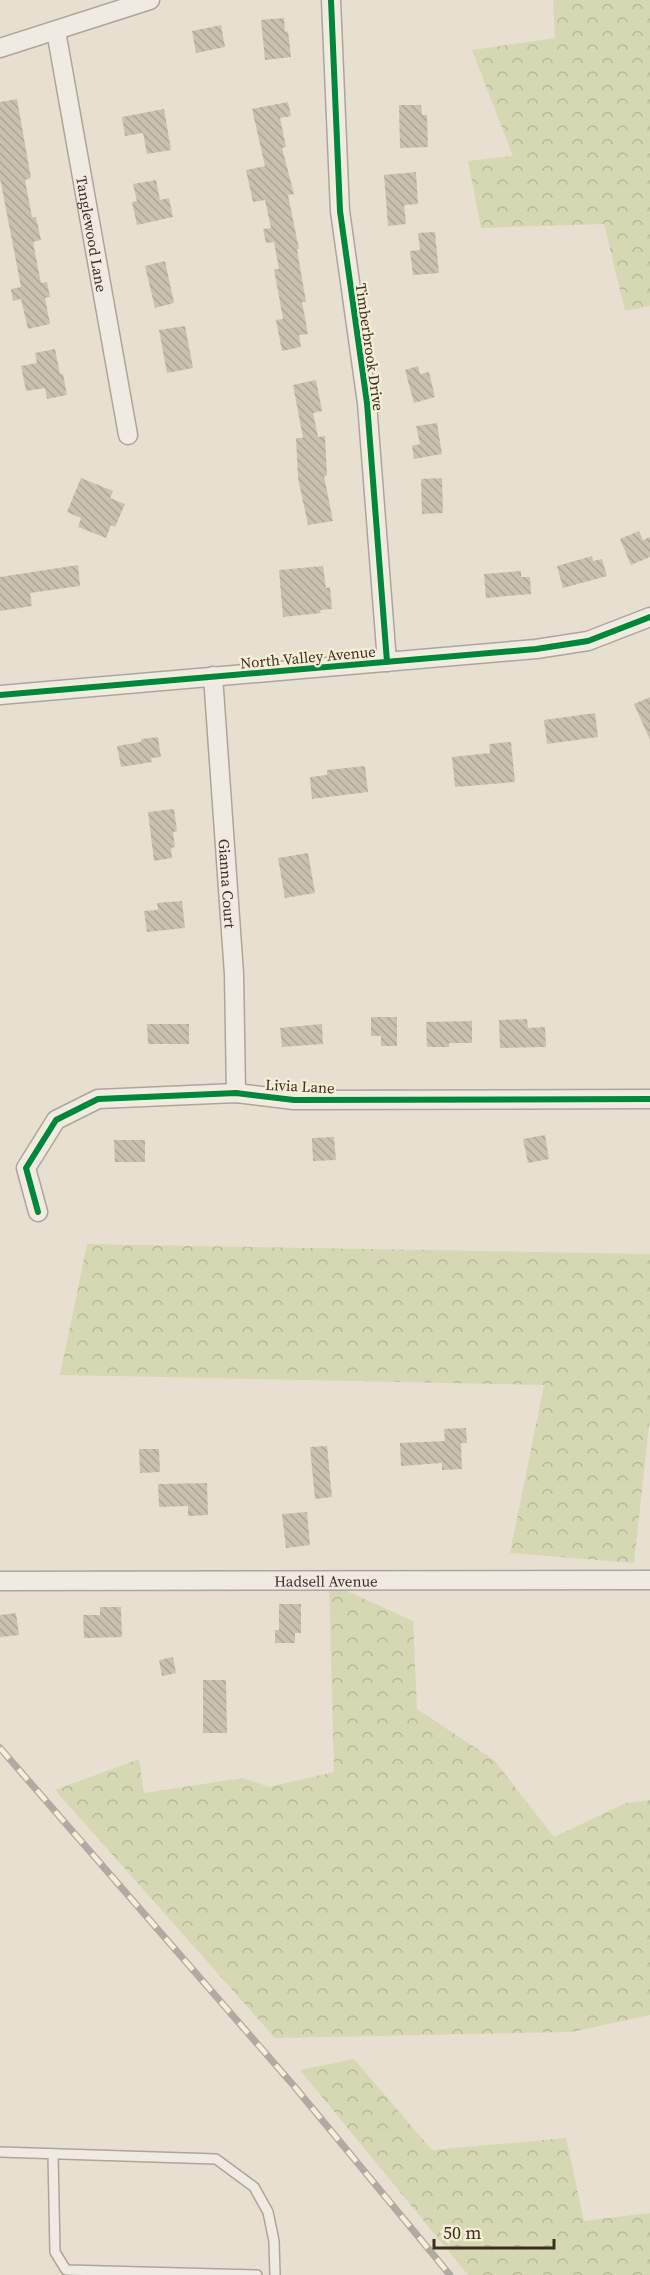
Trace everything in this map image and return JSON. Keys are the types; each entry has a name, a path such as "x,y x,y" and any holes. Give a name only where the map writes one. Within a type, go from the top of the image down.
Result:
{"street":[{"path":"0,48 150,0"},
{"name":"Timberbrook Drive","path":"331,0 340,211 367,402 387,662"},
{"name":"Tanglewood Lane","path":"56,31 128,435"},
{"name":"North Valley Avenue","path":"0,695 563,646 600,637 650,617"},
{"name":"Gianna Court","path":"213,676 234,974 236,1093"},
{"name":"Livia Lane","path":"38,1212 26,1168 56,1120 98,1099 236,1093 294,1100 650,1099"},
{"name":"Hadsell Avenue","path":"0,1581 650,1580"}],"lane":[{"path":"0,2152 216,2159 254,2187 268,2212 274,2241 275,2275"},
{"path":"53,2154 55,2252 66,2270 257,2275"}],"green space":[{"path":"553,0 650,0 650,306 625,311 604,224 481,228 468,161 513,156 472,50 555,38"},
{"path":"87,1244 650,1254 650,1417 634,1563 510,1553 544,1385 60,1375"},
{"path":"329,1583 413,1621 417,1709 494,1760 554,1837 626,1803 650,1800 650,2015 572,2032 275,2038 55,1790 139,1759 144,1793 243,1778 269,1787 334,1772"},
{"path":"354,2059 432,2150 566,2138 584,2221 650,2213 650,2275 468,2275 300,2070"}],"building":[{"path":"284,18 291,57 265,60 261,20"},
{"path":"221,25 225,47 196,53 192,31"},
{"path":"17,99 31,178 25,180 32,217 36,217 41,240 33,242 41,283 47,282 50,297 45,298 50,324 28,329 21,299 13,301 11,289 21,287 0,178 0,102"},
{"path":"288,102 291,116 280,118 286,147 282,148 294,194 288,195 299,249 297,249 306,302 302,302 308,334 299,335 301,347 282,351 276,320 283,319 274,269 279,269 274,242 266,243 263,229 271,228 265,200 253,202 246,170 265,166 252,109"},
{"path":"399,105 421,105 422,115 427,115 428,147 400,148"},
{"path":"164,109 171,150 147,154 143,133 125,136 122,117"},
{"path":"416,172 418,204 404,205 406,224 388,226 384,175"},
{"path":"156,180 160,200 169,198 173,217 137,225 132,202 137,201 133,184"},
{"path":"435,232 439,273 413,275 410,251 420,250 418,233"},
{"path":"165,261 174,303 155,308 145,266"},
{"path":"185,326 193,368 167,373 159,330"},
{"path":"55,349 67,395 47,399 45,388 26,391 21,366 37,363 35,353"},
{"path":"418,366 420,374 429,372 435,397 414,403 405,370"},
{"path":"316,380 322,411 313,413 318,437 325,436 327,476 324,476 333,521 308,525 298,478 296,438 303,438 293,385"},
{"path":"437,423 442,454 414,459 412,446 420,444 416,426"},
{"path":"81,478 113,491 110,498 125,504 115,527 111,525 106,538 78,527 81,518 67,512"},
{"path":"442,478 443,513 422,514 421,479"},
{"path":"639,531 643,540 650,537 650,557 631,565 620,539"},
{"path":"592,556 593,561 602,559 607,576 563,588 557,566"},
{"path":"78,565 80,586 30,593 32,606 0,611 0,577"},
{"path":"323,566 326,588 330,587 332,609 320,610 321,613 283,617 279,570"},
{"path":"521,571 521,577 530,577 531,594 486,598 484,574"},
{"path":"650,697 650,740 634,704"},
{"path":"595,713 598,737 547,744 544,720"},
{"path":"158,737 161,757 151,758 152,762 121,767 117,746"},
{"path":"511,742 515,782 455,787 452,757 490,753 489,744"},
{"path":"365,766 368,792 312,799 310,777 327,775 327,770"},
{"path":"174,809 177,831 173,832 175,847 171,848 172,858 154,861 148,812"},
{"path":"308,853 315,893 285,898 278,858"},
{"path":"182,901 185,928 147,932 144,911 158,910 157,903"},
{"path":"371,1017 397,1017 397,1046 381,1046 381,1036 371,1036"},
{"path":"527,1019 528,1028 545,1027 546,1047 500,1048 499,1020"},
{"path":"472,1021 472,1043 449,1043 449,1047 427,1047 426,1022"},
{"path":"147,1024 189,1024 189,1044 148,1044"},
{"path":"322,1024 323,1044 282,1047 280,1028"},
{"path":"545,1135 549,1159 528,1163 523,1139"},
{"path":"334,1137 336,1160 313,1161 312,1138"},
{"path":"114,1140 145,1140 145,1162 115,1162"},
{"path":"466,1428 467,1443 461,1443 462,1469 442,1470 442,1463 401,1466 400,1443 445,1441 444,1429"},
{"path":"327,1446 332,1497 315,1499 310,1447"},
{"path":"139,1449 159,1449 160,1472 140,1473"},
{"path":"207,1483 208,1515 188,1516 188,1506 159,1507 158,1484"},
{"path":"307,1512 310,1545 286,1548 282,1514"},
{"path":"279,1604 301,1604 301,1633 295,1633 295,1643 275,1643 275,1630 279,1630"},
{"path":"100,1607 121,1607 122,1637 84,1638 83,1615 100,1615"},
{"path":"16,1613 19,1635 0,1637 0,1615"},
{"path":"173,1657 176,1673 162,1676 159,1660"},
{"path":"203,1680 226,1680 227,1733 203,1733"}],"railway":[{"path":"0,1748 294,2086 450,2275"}],"cycle path":[{"path":"331,0 340,211 367,403 387,662"},
{"path":"0,695 536,649 588,641 650,617"},
{"path":"38,1212 26,1168 56,1120 98,1099 236,1093 294,1100 650,1099"}]}
